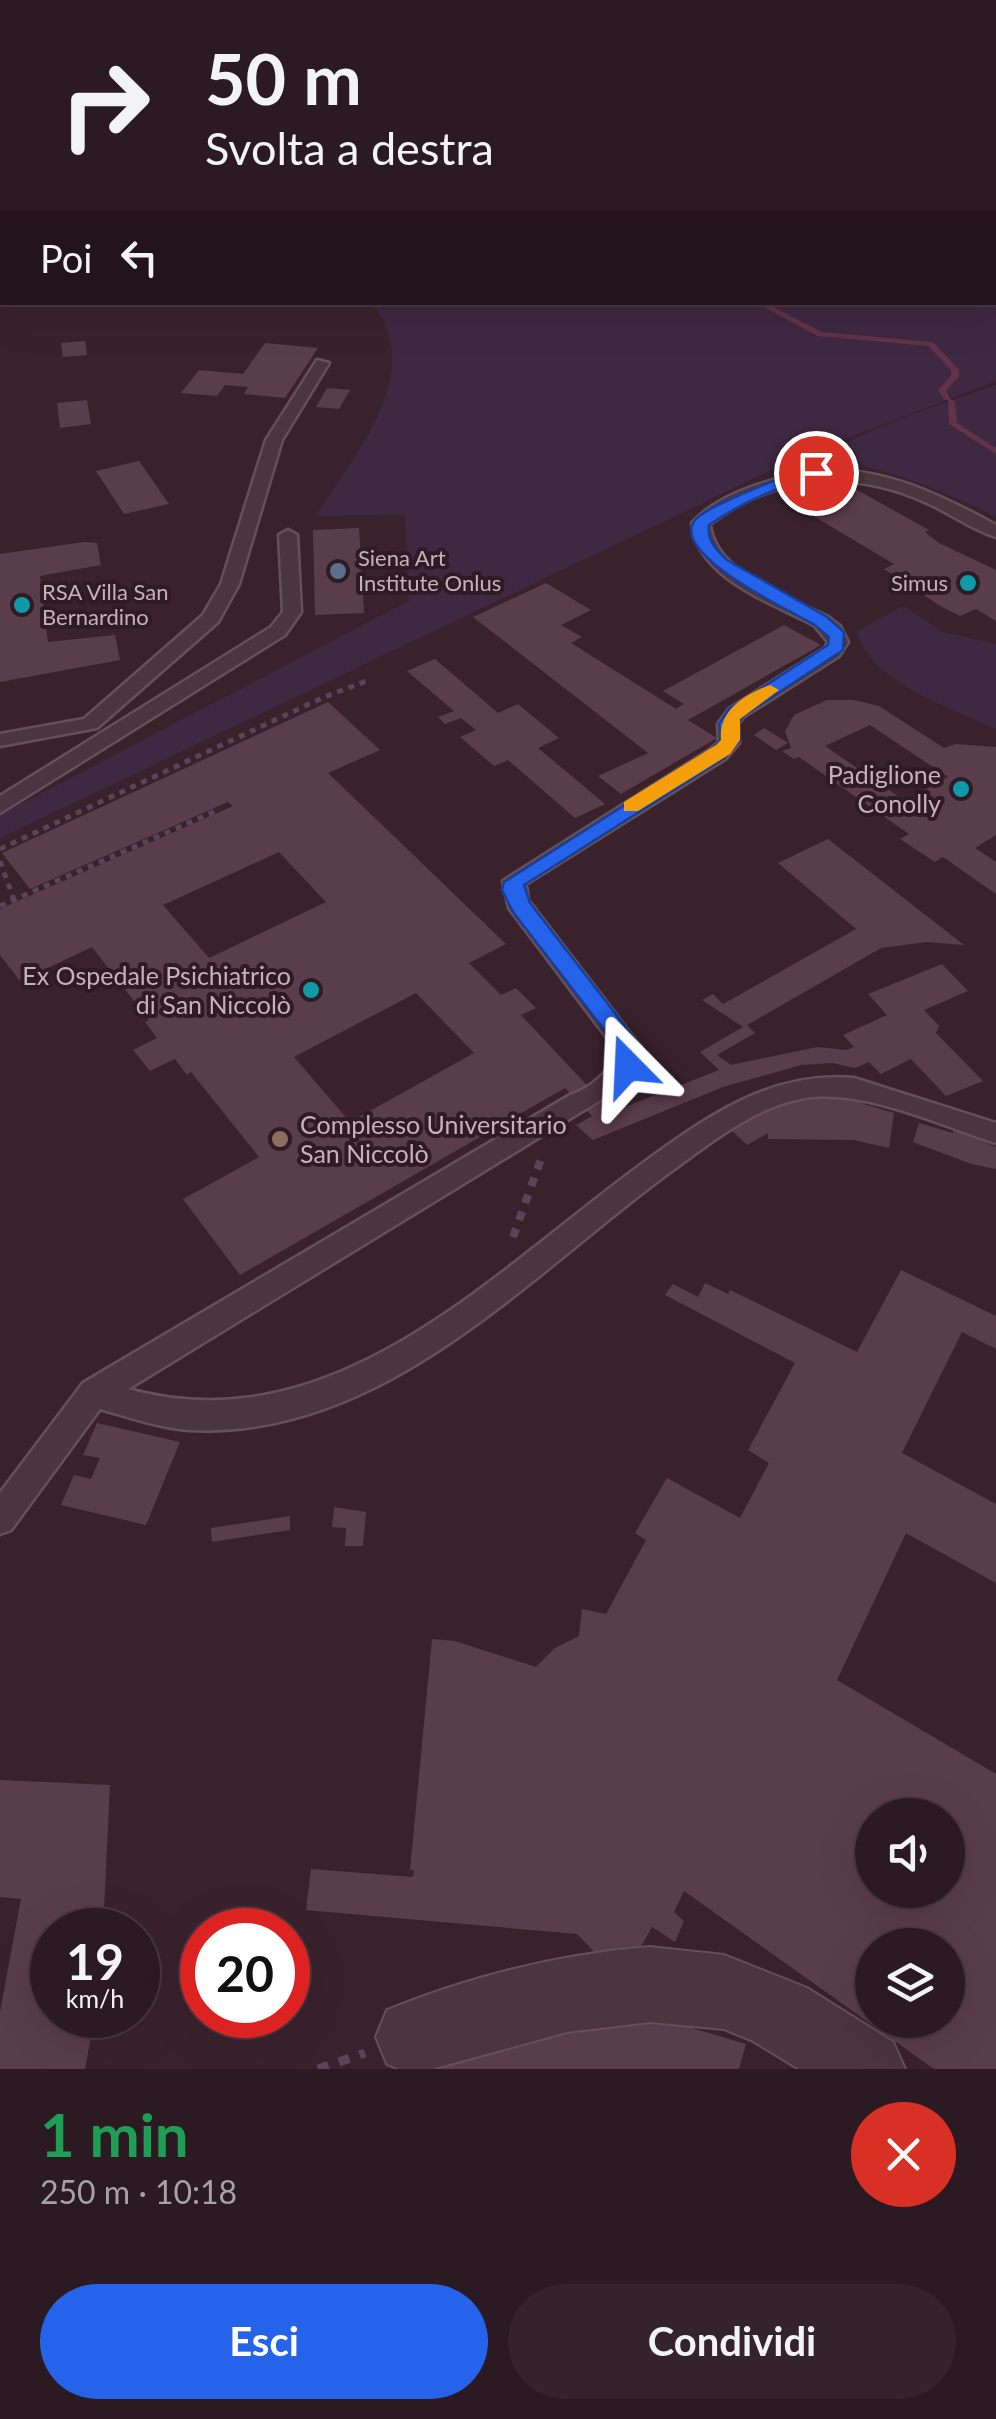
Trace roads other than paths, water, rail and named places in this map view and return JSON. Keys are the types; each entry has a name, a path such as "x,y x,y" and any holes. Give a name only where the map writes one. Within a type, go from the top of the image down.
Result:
{"street":[{"path":"414,2036 471,2017 572,1994 625,1988 699,1988 725,1992 802,2027 866,2069"}],"lane":[{"path":"0,740 90,724 211,618 230,584 274,440 322,363"},
{"path":"0,1519 94,1393 624,1073 630,1050 521,907 513,890 514,882 718,754 730,740 728,724 736,712 832,652 838,642 833,630 821,621 721,564 706,548 701,523 791,478 840,472 906,485 996,532"},
{"path":"0,806 278,631 292,612 288,536"},
{"path":"94,1393 192,1416 270,1409 320,1394 377,1369 437,1335 493,1296 672,1155 754,1103 792,1088 854,1088 996,1134"}],"waterway":[{"path":"764,305 820,334 930,344 955,370 955,377 942,390 947,398"},
{"path":"951,401 953,424 996,452"}],"place":[{"name":"Siena Art Institute Onlus","path":"338,571"},
{"name":"Simus","path":"968,583"},
{"name":"RSA Villa San Bernardino","path":"22,605"},
{"name":"Padiglione Conolly","path":"961,789"},
{"name":"Ex Ospedale Psichiatrico di San Niccolò","path":"311,990"},
{"name":"Complesso Universitario San Niccolò","path":"280,1139"}]}
